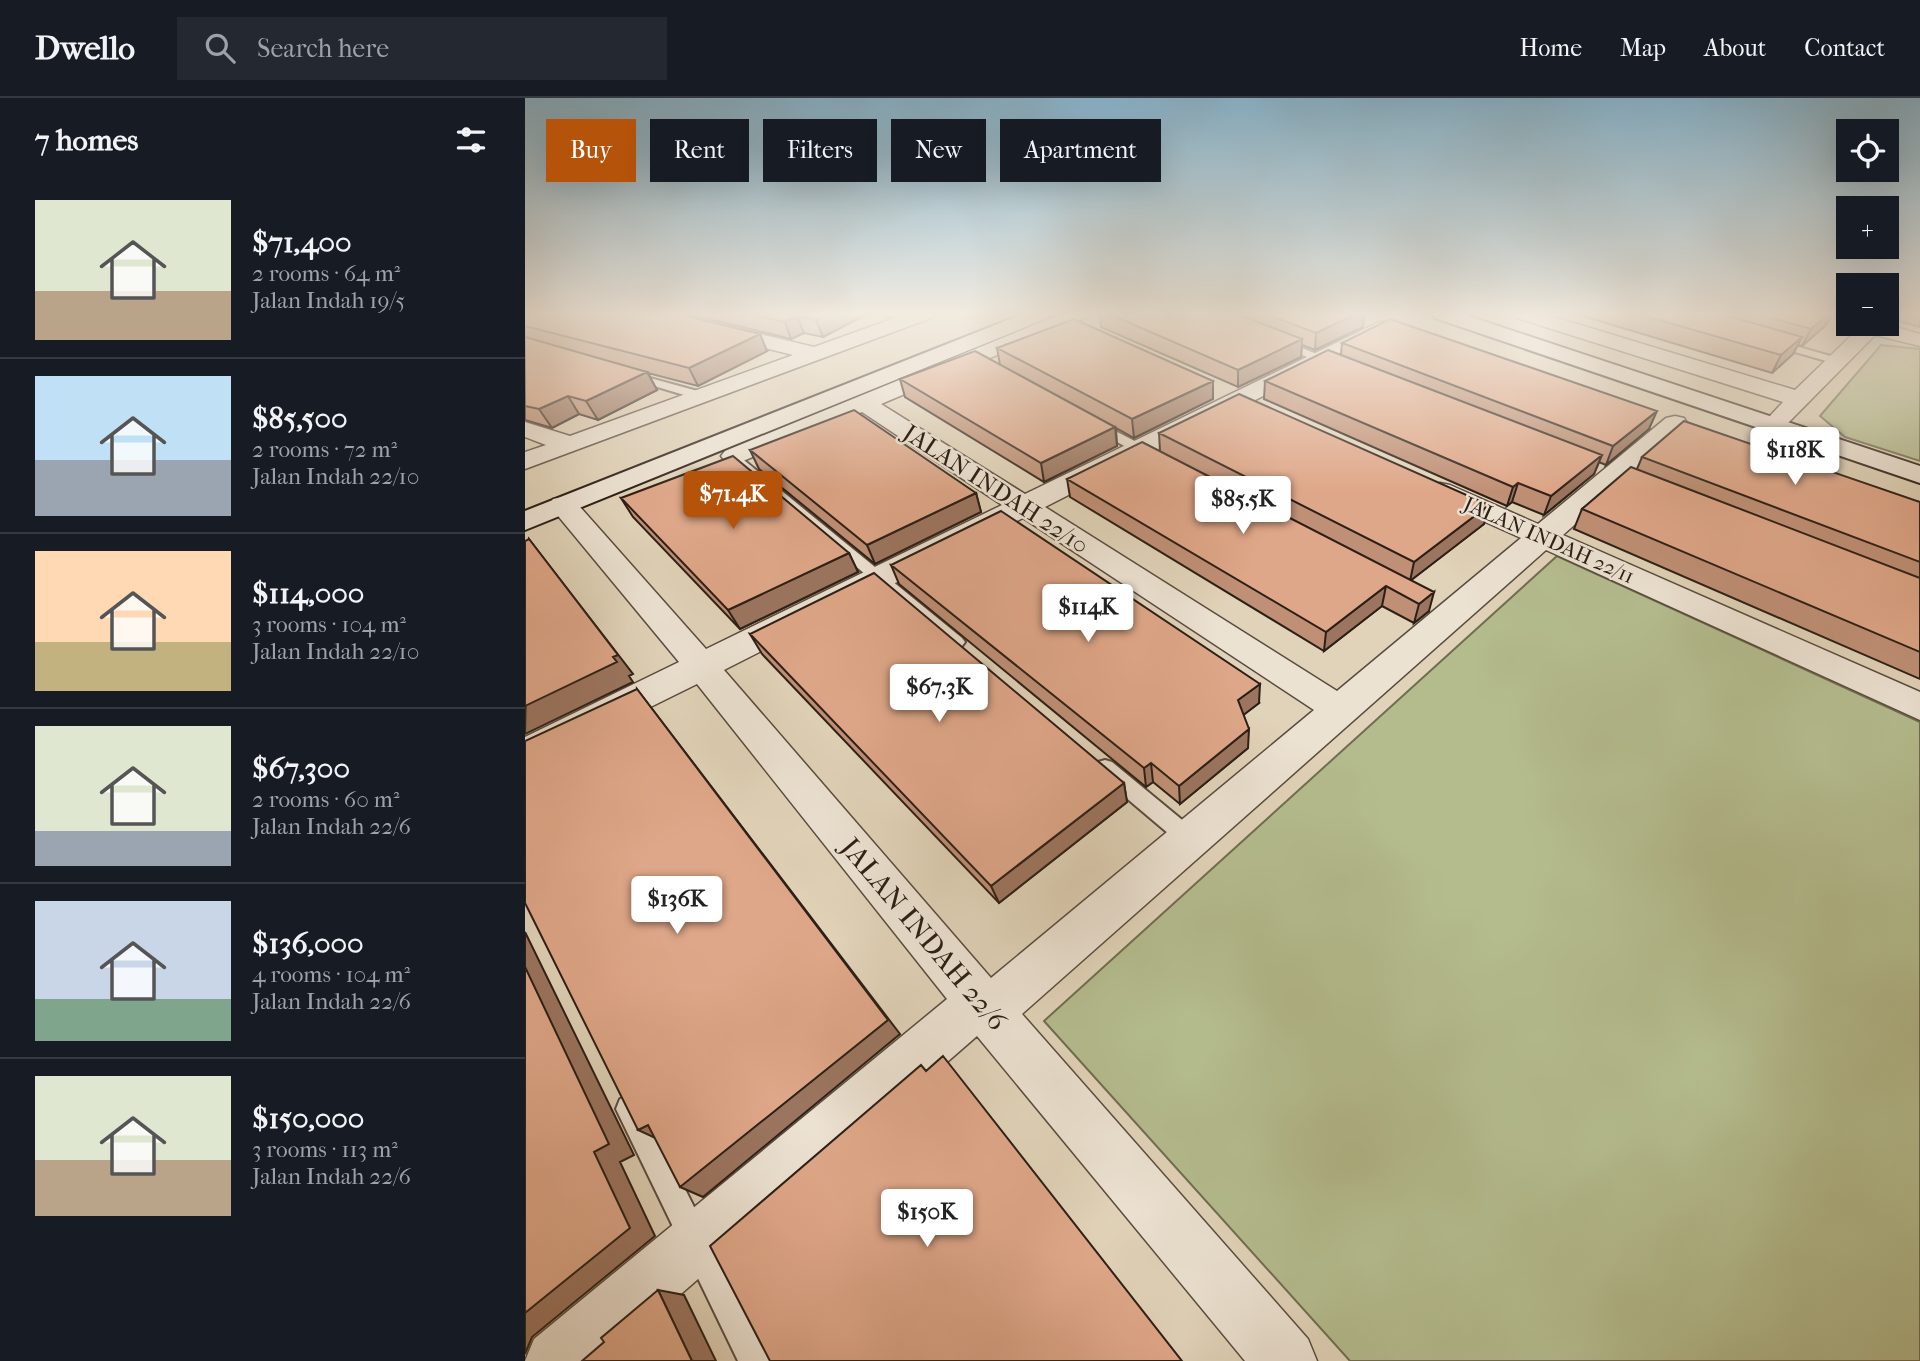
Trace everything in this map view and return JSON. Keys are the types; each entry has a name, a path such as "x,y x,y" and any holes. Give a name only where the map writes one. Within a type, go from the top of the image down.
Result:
{"street":[{"path":"525,461 764,373"},
{"path":"544,513 912,373"},
{"path":"734,456 946,373"},
{"path":"525,754 1022,507 1151,455 1238,400 1309,373"},
{"path":"1617,373 1920,475"},
{"path":"1714,373 1798,399"},
{"path":"1772,425 1825,373"},
{"name":"JALAN INDAH 22/10","path":"864,403 1340,710"},
{"path":"1649,414 1701,432"},
{"path":"556,1361 697,1242 1189,839 1340,710 1446,610 1543,537 1675,423"},
{"path":"525,429 569,444"},
{"name":"JALAN INDAH 22/11","path":"1416,480 1920,707"},
{"name":"JALAN INDAH 22/6","path":"544,513 701,666 984,1007 1286,1361"}],"lane":[{"path":"623,373 701,396"},
{"path":"1080,416 1151,455"},
{"path":"734,456 965,650"},
{"path":"1093,758 1189,839"},
{"path":"617,1084 755,1361"}],"green space":[{"path":"1857,373 1920,373 1920,461 1845,437 1820,416"},
{"path":"1557,556 1920,722 1920,1361 1350,1361 1044,1021"}],"building":[{"path":"525,373 645,373 586,401 568,396 539,409 525,406"},
{"path":"916,373 1015,373 1115,427 1041,463 900,379"},
{"path":"1044,373 1195,373 1213,381 1132,419"},
{"path":"1281,373 1388,373 1602,455 1551,496 1518,483 1513,487 1265,381"},
{"path":"1421,373 1547,373 1657,411 1613,446"},
{"path":"1239,394 1489,505 1414,562 1159,433"},
{"path":"854,410 976,493 867,545 750,450"},
{"path":"1684,421 1920,502 1920,562 1642,457"},
{"path":"1142,442 1434,592 1419,604 1386,586 1326,632 1067,479"},
{"path":"733,456 849,553 728,610 621,498"},
{"path":"1631,467 1920,578 1920,652 1582,509"},
{"path":"1001,511 1260,684 1238,700 1249,729 1179,786 1151,763 1144,768 891,565"},
{"path":"529,539 618,655 613,657 617,662 525,706 525,541"},
{"path":"874,573 1124,783 991,886 750,634"},
{"path":"637,689 888,1020 680,1187 648,1125 638,1130 525,903 525,741"},
{"path":"525,967 609,1144 594,1152 630,1228 525,1313"},
{"path":"943,1056 1182,1361 770,1361 710,1246 921,1065 926,1071"},
{"path":"658,1290 692,1361 582,1361 604,1342 601,1338"}]}
